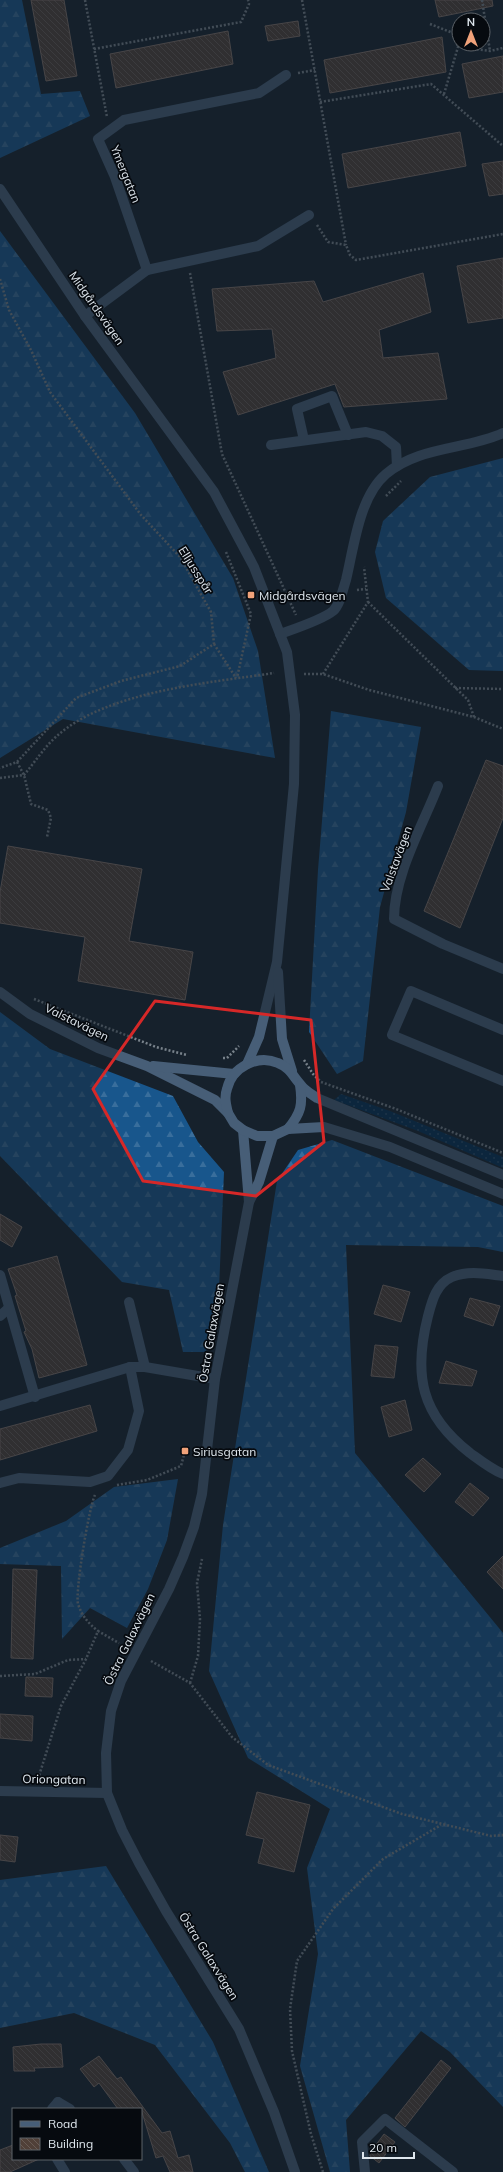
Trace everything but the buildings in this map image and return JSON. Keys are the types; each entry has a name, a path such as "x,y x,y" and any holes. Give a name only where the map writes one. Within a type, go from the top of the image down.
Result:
{"street":[{"name":"Ymergatan","path":"147,270 115,177 98,140 124,120 259,93 286,75"},
{"name":"Midgårdsvägen","path":"0,189 85,316 214,492 254,567 287,652 295,715 294,784 277,962 259,1037 247,1064"},
{"path":"85,316 147,270 258,246 309,214"},
{"path":"304,440 297,409 332,396 348,435"},
{"path":"271,444 366,432 382,436 396,447 397,466"},
{"path":"280,634 301,626 333,610 343,592 365,505 371,491 386,475 397,466 411,459 442,449 489,440 503,433"},
{"name":"Valstavägen","path":"438,786 401,875 394,903 394,920 443,944 503,969"},
{"name":"Midgårdsvägen","path":"277,962 282,1039 292,1071"},
{"name":"Valstavägen","path":"0,992 30,1014 84,1041 147,1066 215,1100 228,1113 234,1123 242,1130"},
{"path":"503,1030 411,992 392,1035 503,1081"},
{"path":"228,1113 225,1100 227,1088 234,1074 247,1064 262,1060 278,1063 292,1071 300,1085 302,1101 300,1111 288,1129"},
{"name":"Valstavägen","path":"147,1066 234,1074"},
{"path":"300,1085 317,1098 503,1175"},
{"path":"242,1130 257,1136 273,1136 288,1129 324,1127 390,1147 503,1194"},
{"name":"Östra Galaxvägen","path":"242,1130 249,1202"},
{"name":"Östra Galaxvägen","path":"273,1136 259,1182 249,1202 215,1379 202,1494 194,1526 183,1557 169,1589 121,1681 111,1711 106,1753 107,1793 122,1830 146,1876 239,2029 274,2112 295,2172"},
{"path":"503,1276 471,1272 452,1277 441,1284 433,1296 427,1321 422,1358 422,1384 428,1406 438,1423 460,1445 492,1469 503,1474"},
{"path":"0,1275 35,1397"},
{"path":"129,1302 145,1367"},
{"path":"0,1316 9,1308"},
{"path":"0,1406 35,1397 130,1366 145,1367 215,1379"},
{"path":"0,1483 19,1478 90,1482 108,1476 128,1450 139,1410 130,1366"},
{"name":"Oriongatan","path":"0,1791 35,1790 107,1793"},
{"path":"55,2106 65,2108"},
{"path":"365,2172 362,2142 385,2119 453,2172"},
{"path":"58,2160 65,2172"},
{"path":"125,2160 134,2172"}],"path":[{"path":"85,0 109,131"},
{"path":"94,49 241,22 249,4 248,0"},
{"path":"302,0 346,245 350,255 356,260 503,234"},
{"path":"482,0 484,12"},
{"path":"430,24 451,32"},
{"path":"491,51 503,48"},
{"path":"444,94 457,52"},
{"path":"320,102 431,84 503,146"},
{"path":"309,214 328,242 346,245"},
{"path":"188,261 222,454 301,626"},
{"name":"Elljusspår","path":"0,280 9,310 31,350 50,392 141,515 180,557 211,612 214,644"},
{"path":"384,499 405,477"},
{"path":"226,552 251,614 237,678"},
{"path":"363,561 368,602 468,700 474,717"},
{"path":"323,674 368,602"},
{"path":"0,768 17,762 76,698 121,681 180,666 214,644 237,678"},
{"path":"0,778 24,775 57,736 88,714 142,696 237,678 274,673"},
{"path":"304,674 323,674 369,690 474,717 503,729"},
{"path":"455,688 503,688"},
{"path":"17,762 24,775 31,804 48,810 51,818 47,837"},
{"path":"32,998 156,1047 194,1056"},
{"path":"221,1058 227,1058 250,1036 259,1037"},
{"path":"301,1055 313,1074 321,1082 396,1109 503,1153"},
{"path":"113,1486 147,1480 181,1466 185,1451"},
{"path":"100,1490 94,1496 82,1556 78,1603 86,1622 119,1643"},
{"path":"190,1683 198,1656 200,1619 197,1583 202,1559"},
{"path":"35,1790 62,1706 86,1659 98,1631"},
{"path":"0,1676 35,1674 68,1660 86,1659"},
{"path":"151,1661 190,1683 232,1737 268,1765 402,1814 440,1825 491,1836 503,1835"},
{"path":"323,2172 311,2134 292,2051 290,2009 297,1961 333,1909 383,1859 440,1825"}],"highlighted area":[{"path":"155,1001 311,1020 324,1142 256,1196 143,1181 93,1089"}],"shaded area":[{"path":"341,1094 390,1111 503,1157 503,1168 418,1131 334,1100"}],"green space":[{"path":"0,0 22,0 41,94 80,91 90,116 0,158"},
{"path":"0,231 135,413 233,578 258,651 275,758 63,719 0,758"},
{"path":"503,458 503,671 469,670 386,598 375,552 383,521 430,477"},
{"path":"331,711 421,727 406,812 380,907 363,1061 337,1074 309,1032 318,870"},
{"path":"0,1012 50,1049 173,1096 198,1142 224,1172 217,1335 205,1352 183,1352 169,1290 122,1282 0,1156"},
{"path":"332,1140 503,1206 503,1252 478,1247 346,1245 355,1453 503,1633 503,2107 450,2052 421,2031 346,2120 350,2172 330,2172 300,2066 318,1954 307,1868 330,1809 248,1758 209,1671 223,1525 277,1181 298,1150"},
{"path":"178,1479 167,1540 148,1589 127,1628 90,1608 62,1639 61,1566 0,1564 0,1548 66,1521 114,1487"},
{"path":"106,1866 213,2042 269,2172 245,2172 230,2143 155,2045 74,2013 0,2028 0,1880"}],"place":[{"name":"Midgårdsvägen","path":"251,595"},
{"name":"Siriusgatan","path":"185,1451"}]}
